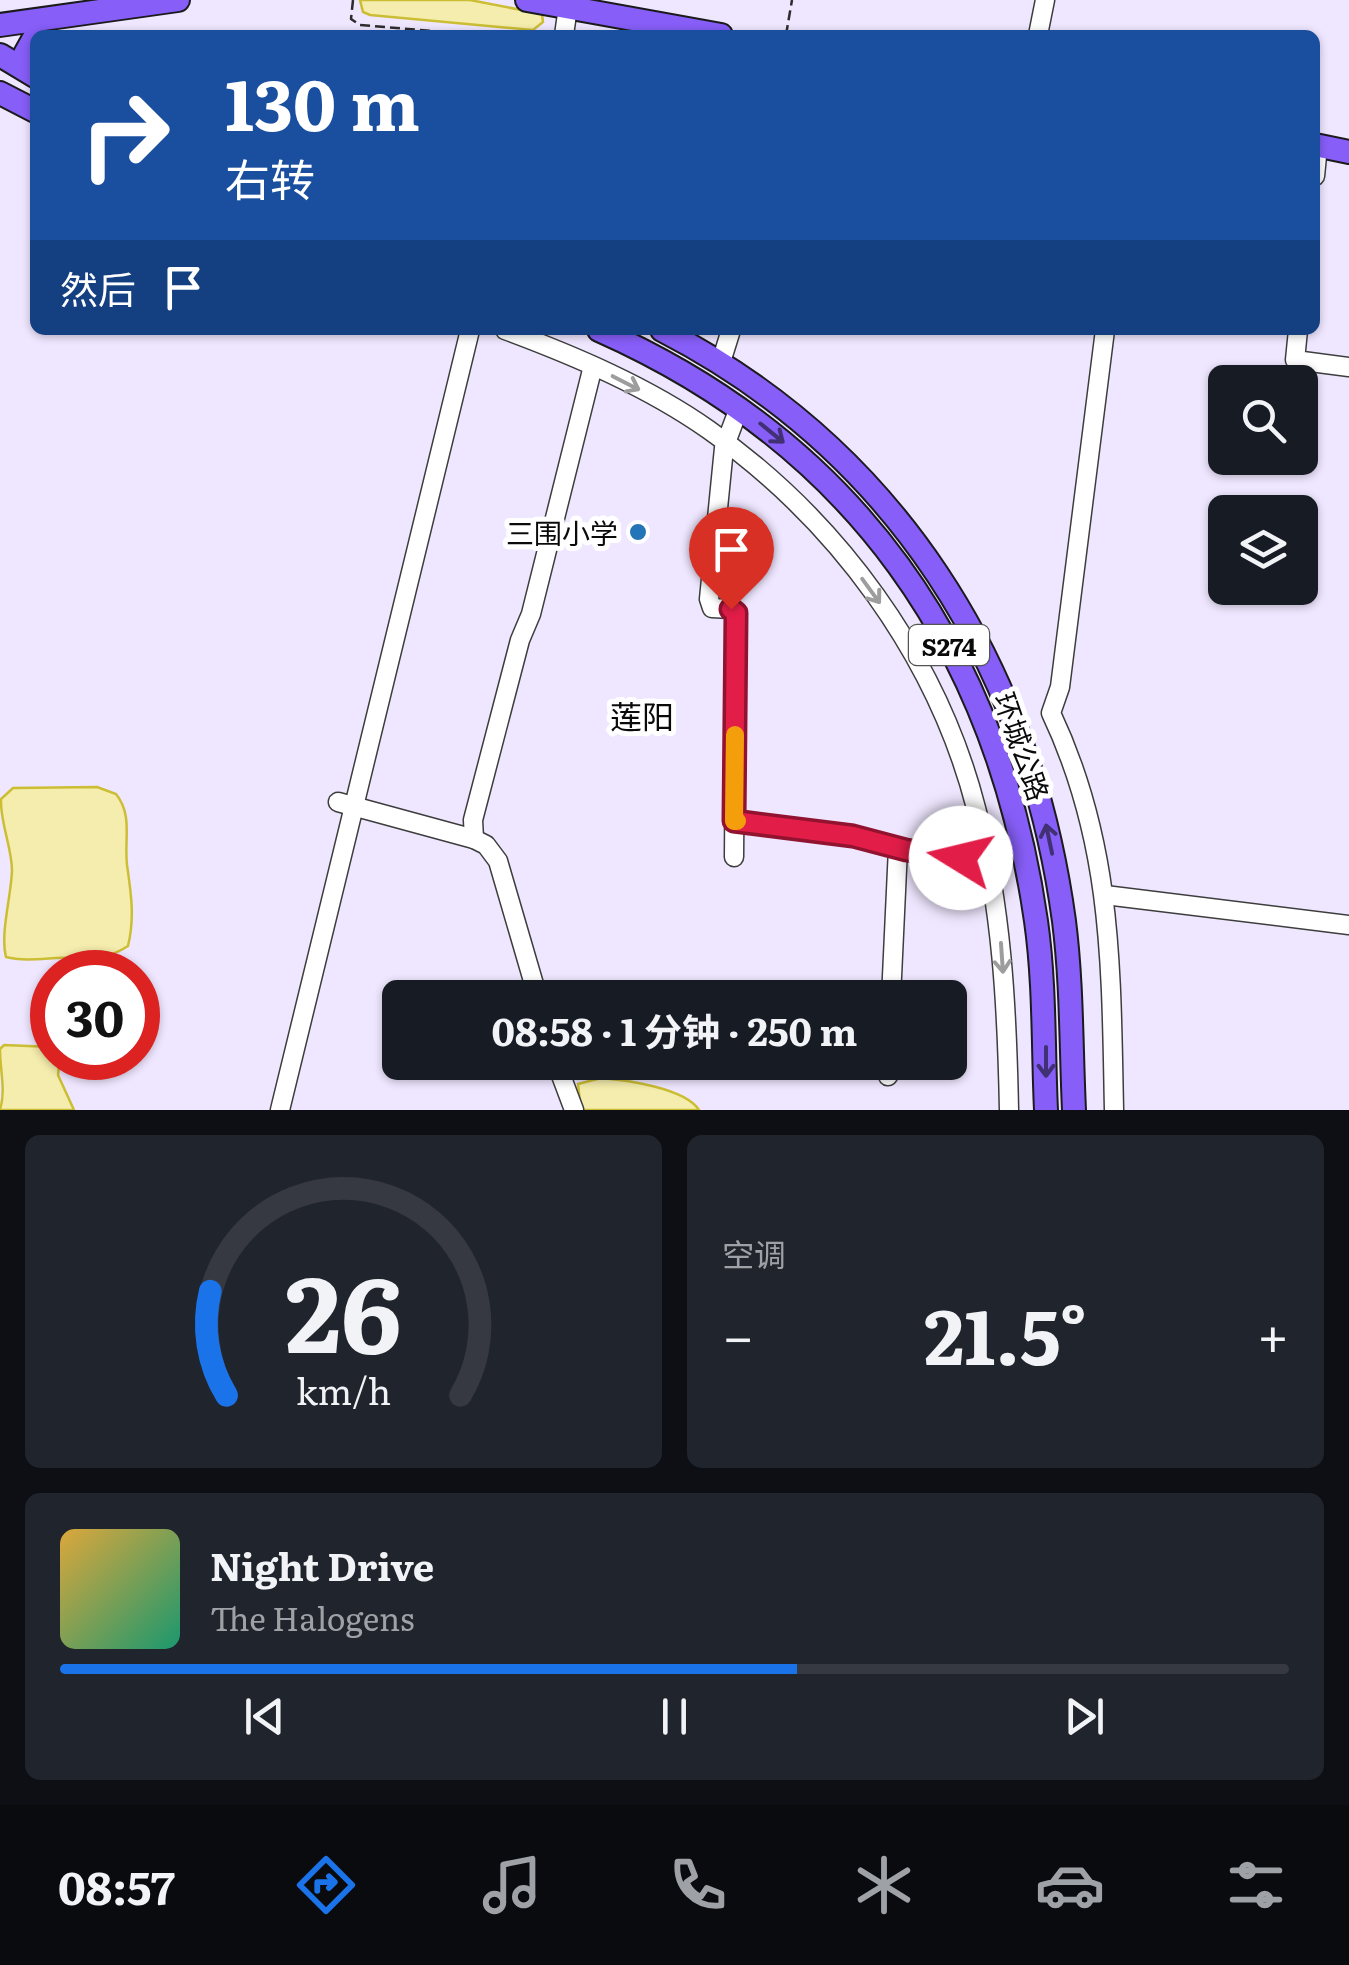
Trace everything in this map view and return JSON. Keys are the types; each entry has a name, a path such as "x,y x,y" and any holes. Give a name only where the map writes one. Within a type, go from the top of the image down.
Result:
{"main road":[{"path":"0,25 54,19 124,4 178,0"},
{"path":"527,0 694,30"},
{"path":"42,30 54,19"},
{"path":"0,54 30,73"},
{"path":"0,93 30,109"},
{"path":"1320,147 1349,152"},
{"name":"环城公路","path":"609,335 670,365 739,408 812,468 882,544 938,624 976,697 1011,796 1032,894 1044,1010 1046,1110"},
{"name":"环城公路","path":"671,335 769,395 819,436 885,504 943,581 994,672 1029,759 1056,876 1071,994 1074,1110"}],"street":[{"path":"1039,30 1045,0"},
{"path":"565,30 568,7"},
{"path":"280,1110 346,805 469,335"},
{"path":"517,335 593,366 683,413 726,442 815,520 898,630 929,685 958,752 988,862 1000,931 1010,1110"},
{"path":"720,362 729,335"},
{"path":"1104,335 1060,686 1052,713 1084,792 1104,895 1114,1110"},
{"path":"1298,335 1295,360 1349,367"},
{"path":"474,839 473,820 520,640 531,614 593,366"},
{"path":"734,857 736,613 712,608 709,598 726,442 739,408"},
{"path":"346,805 486,845 498,861 533,980"},
{"path":"734,821 853,836 898,848 988,862"},
{"path":"893,980 898,848"},
{"path":"1104,895 1349,925"},
{"path":"563,1080 574,1110"}],"path":[{"path":"353,0 351,18 360,25 420,30"},
{"path":"787,30 792,0"}],"shaded area":[{"path":"360,0 470,0 542,14 543,22 533,30 370,15 363,12"},
{"path":"97,787 116,794 126,819 132,915 128,946 120,950 30,950 30,959 6,957 5,927 12,871 1,799 13,788"},
{"path":"4,1045 30,1046 30,1080 60,1080 74,1110 0,1110 0,1049"},
{"path":"593,1080 639,1083 681,1096 699,1110 581,1110 578,1084"}],"slow traffic":[{"path":"735,735 737,821"}],"place":[{"name":"三围小学","path":"638,532"}],"district":[{"name":"莲阳","path":"642,715"}],"route":[{"path":"731,609 736,613 734,821 853,836 906,850 961,858"}]}
